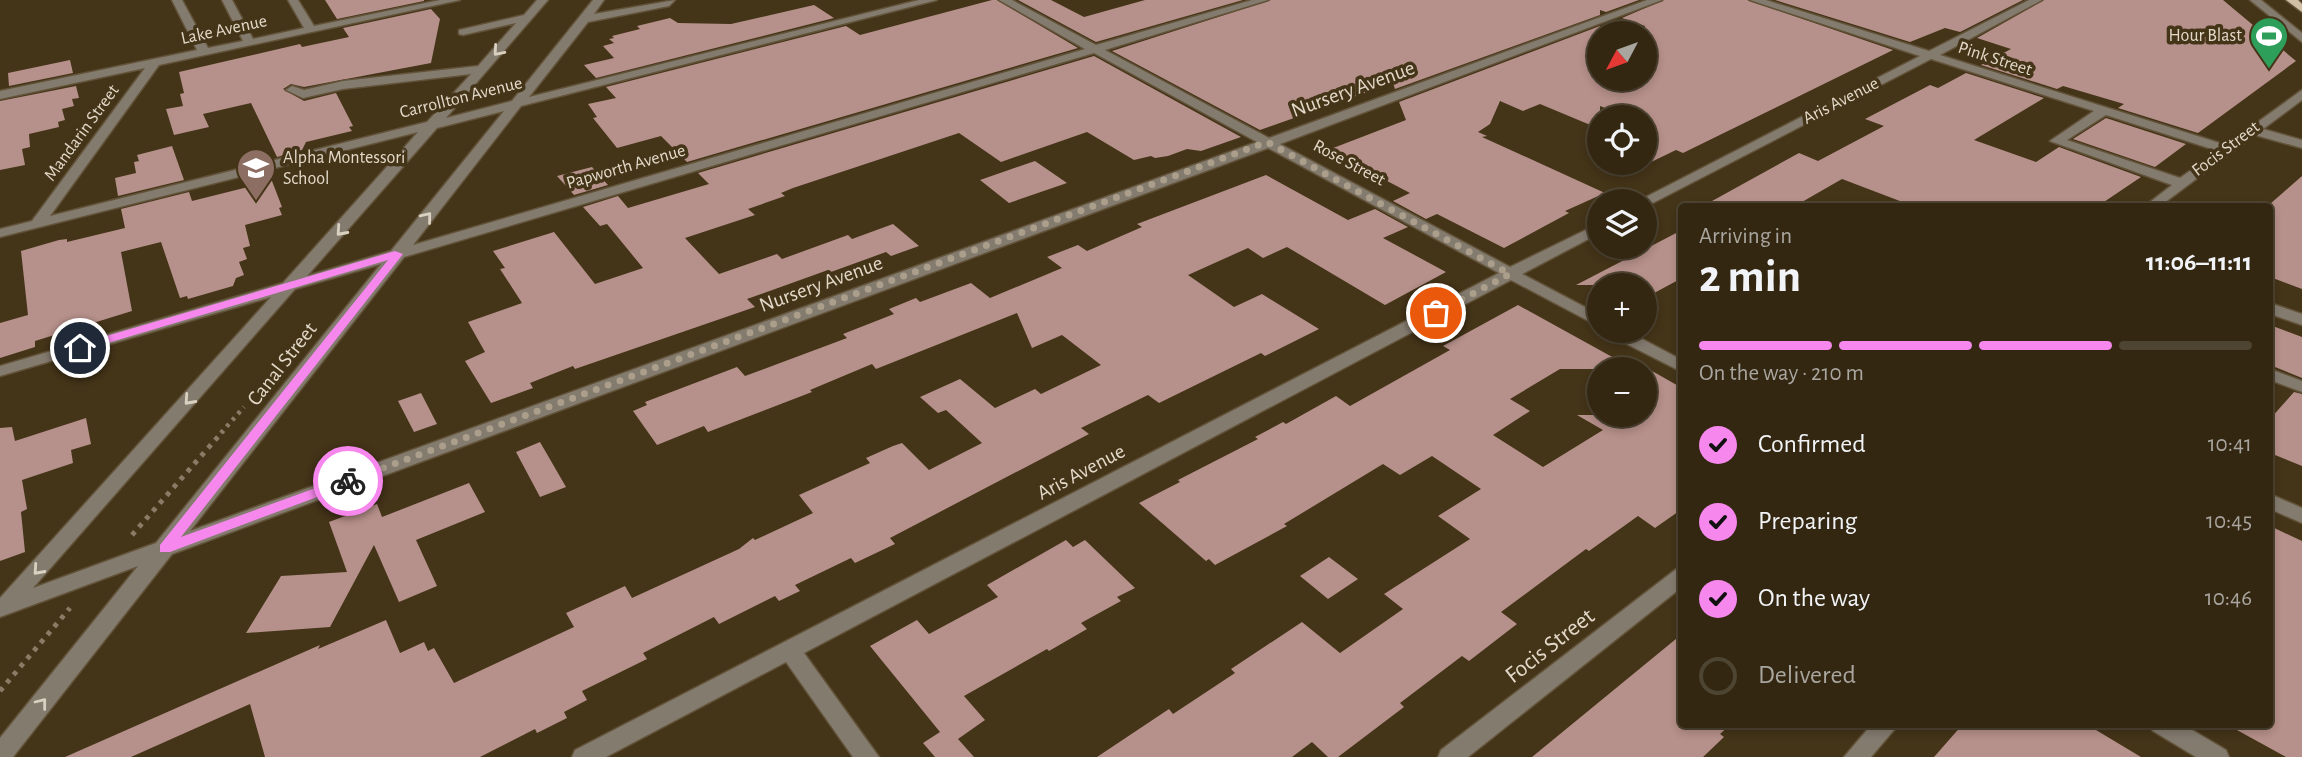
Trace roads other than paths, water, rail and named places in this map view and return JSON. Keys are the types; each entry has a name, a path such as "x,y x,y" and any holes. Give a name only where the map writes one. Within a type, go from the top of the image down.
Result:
{"main road":[{"path":"2291,0 2302,9"}],"street":[{"path":"177,0 204,52"},
{"path":"227,0 250,43"},
{"path":"293,0 311,30"},
{"name":"Lake Avenue","path":"0,95 455,0"},
{"name":"Canal Street","path":"1,610 293,285 543,0"},
{"name":"Canal Street","path":"0,756 599,0"},
{"path":"584,19 619,14 670,0"},
{"name":"Carrollton Avenue","path":"0,233 932,0"},
{"name":"Rose Street","path":"1004,0 1587,315"},
{"name":"Papworth Avenue","path":"0,371 1263,0"},
{"name":"Nursery Avenue","path":"1,610 1657,0"},
{"name":"Pink Street","path":"1755,0 2226,149"},
{"name":"Aris Avenue","path":"1657,197 2037,0"},
{"path":"2255,0 2302,39"},
{"path":"463,32 529,17"},
{"name":"Mandarin Street","path":"37,224 155,63"},
{"path":"292,90 303,94 343,85 483,69"},
{"name":"Focis Street","path":"2155,203 2302,94"},
{"path":"2102,111 2057,141 2181,183"},
{"path":"2252,130 2302,144"},
{"name":"Aris Avenue","path":"584,757 1587,234"},
{"path":"2273,309 2302,320"},
{"path":"1637,343 1678,365"},
{"path":"2273,375 2302,387"},
{"path":"2273,502 2302,516"},
{"name":"Focis Street","path":"1450,757 1678,578"},
{"path":"790,650 866,757"},
{"path":"1856,757 1883,728"},
{"path":"2168,728 2217,757"}],"place":[{"name":"Hour Blast","path":"2269,70"},
{"name":"Alpha Montessori School","path":"256,202"}]}
